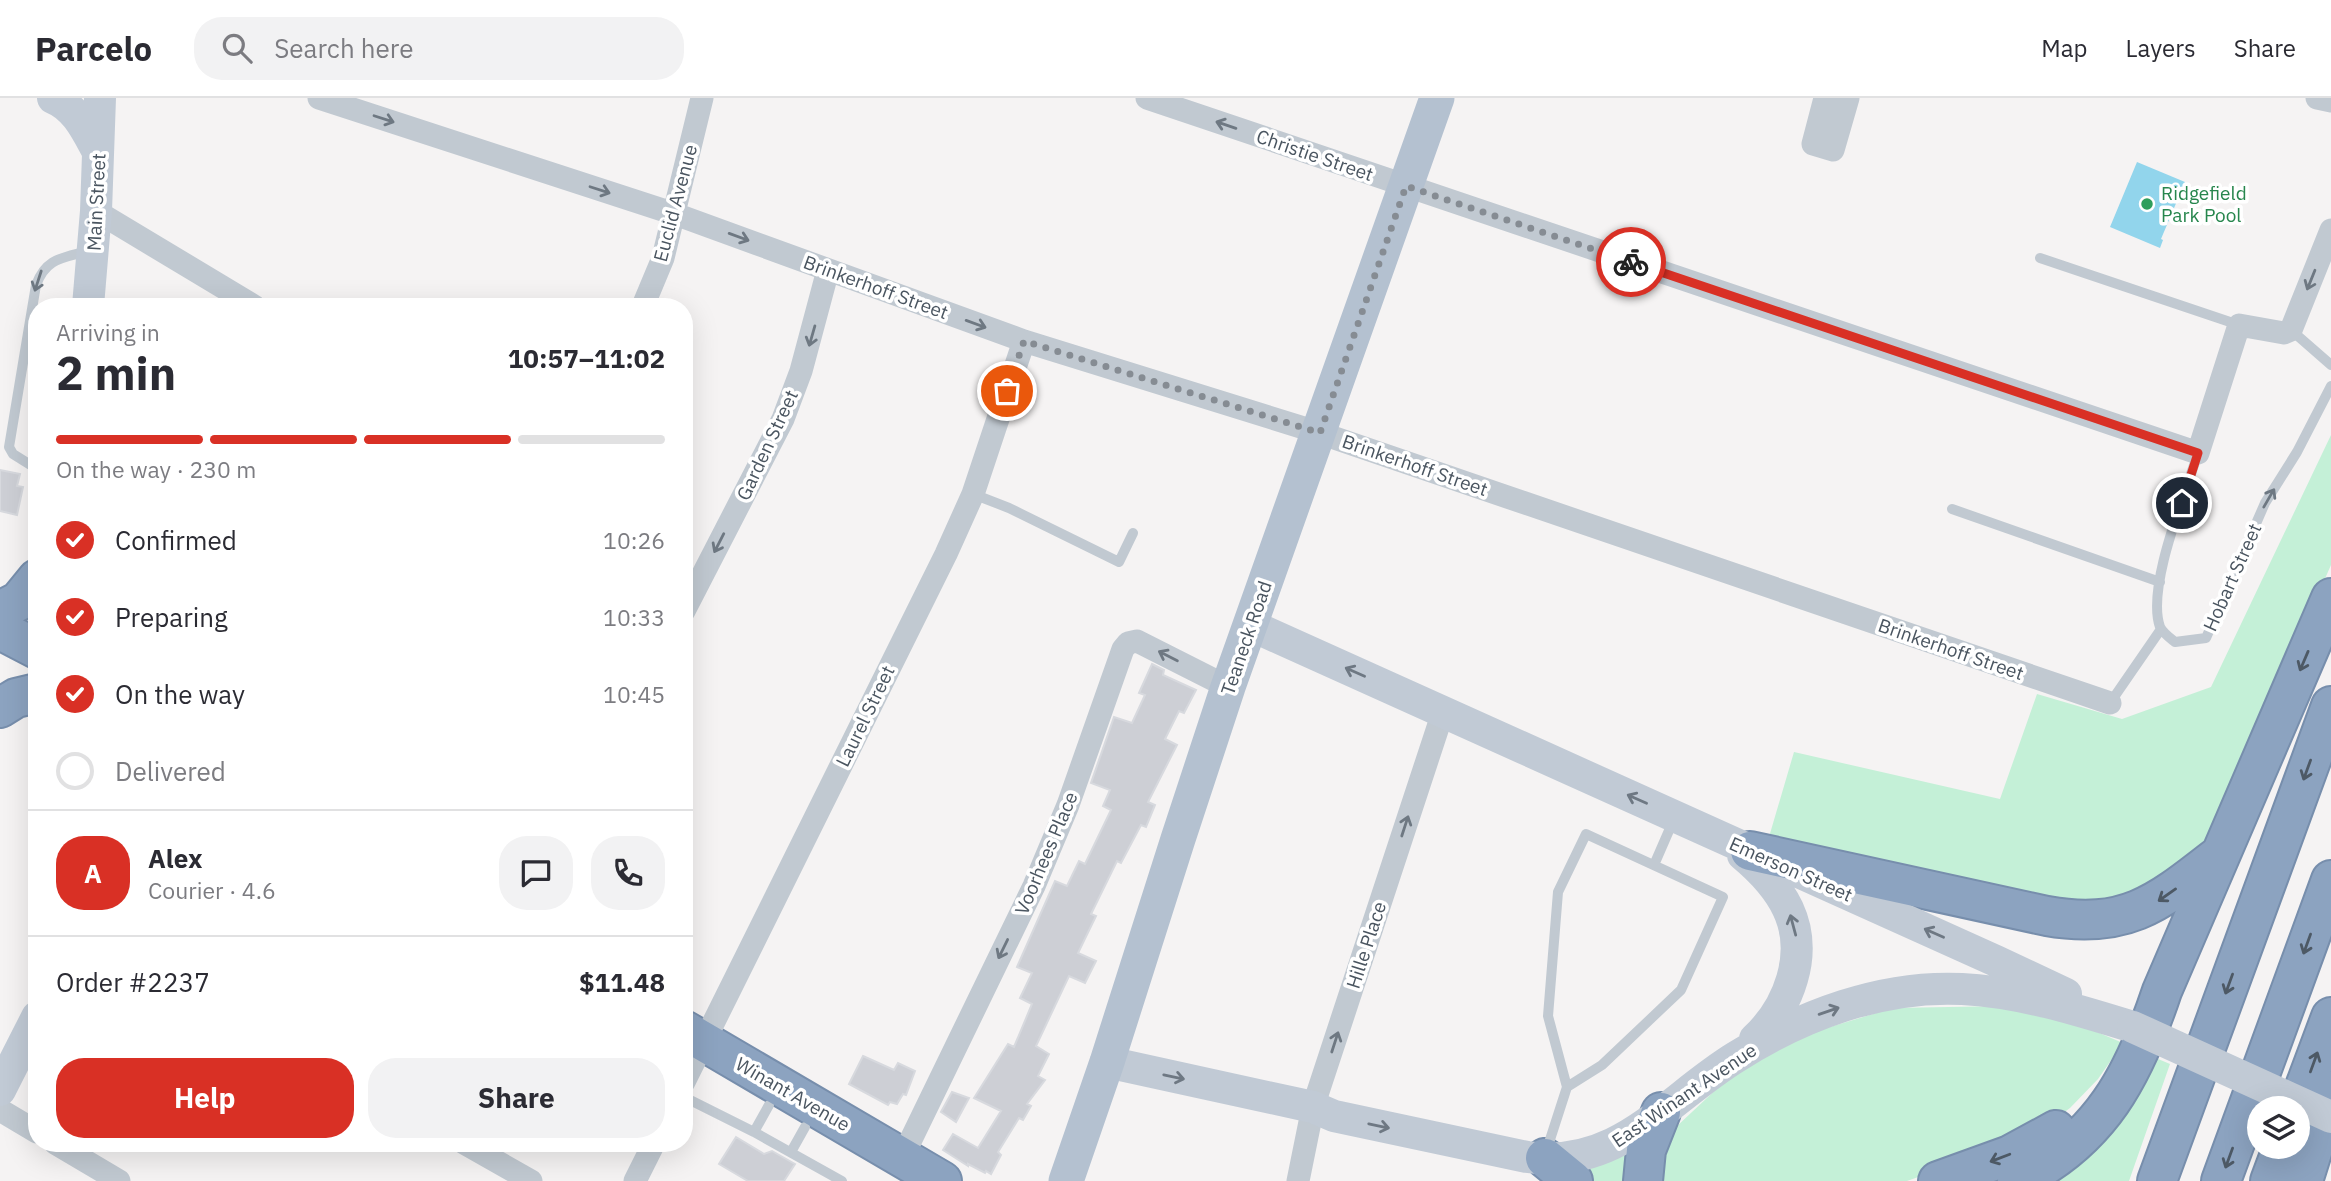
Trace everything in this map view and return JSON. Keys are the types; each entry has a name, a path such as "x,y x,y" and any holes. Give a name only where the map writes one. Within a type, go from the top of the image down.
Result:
{"highway":[{"path":"0,611 19,601 28,590"},
{"path":"2017,1181 2058,1157 2075,1142 2105,1111 2128,1076 2331,598"},
{"path":"0,630 28,644"},
{"path":"0,657 28,671"},
{"path":"0,708 16,698 28,695"},
{"path":"2157,1181 2331,706"},
{"path":"1734,844 2077,921 2107,919 2149,906 2173,891 2221,853"},
{"path":"2221,1181 2331,880"},
{"path":"1938,1181 2027,1147 2060,1128 2077,1114 2116,1069 2162,991"},
{"path":"2301,1096 2331,1017"},
{"name":"Winant Avenue","path":"693,1063 900,1169"},
{"name":"Winant Avenue","path":"693,1064 762,1119 798,1139 900,1169"},
{"path":"2303,1181 2331,1091"},
{"path":"1643,1181 1646,1150 1661,1112"},
{"path":"2270,1181 2278,1159"},
{"path":"900,1169 942,1181"}],"main road":[{"path":"53,98 62,102 82,123 98,152"},
{"name":"Main Street","path":"89,298 94,250 100,98"},
{"name":"Teaneck Road","path":"1066,1181 1228,687 1437,98"},
{"name":"Emerson Street","path":"1250,625 1996,961 2331,1117"},
{"path":"1724,1064 1764,1031 1779,1011 1789,990 1797,951 1792,918 1776,890 1734,844"},
{"name":"East Winant Avenue","path":"1107,1062 1313,1107 1334,1116 1527,1157 1559,1170 1572,1157 1606,1148 1631,1135 1724,1064 1758,1044 1805,1020 1867,1000 1930,989 1961,989 2048,1003 2133,1027"},
{"path":"0,1090 28,1035"}],"street":[{"name":"Brinkerhoff Street","path":"319,98 675,214 1024,341 1320,433 2110,703"},
{"name":"Euclid Avenue","path":"646,298 663,258 702,98"},
{"name":"Christie Street","path":"1147,98 2198,453"},
{"path":"1825,98 1823,147 1848,98"},
{"path":"2317,98 2331,101"},
{"path":"96,211 241,298"},
{"path":"2198,453 2239,325 2284,333 2291,330 2331,230"},
{"name":"Garden Street","path":"693,594 783,419 802,371 828,270"},
{"name":"Laurel Street","path":"693,1053 946,554 973,494 1024,341"},
{"name":"Voorhees Place","path":"900,1169 1034,886 1068,805 1122,649 1128,643 1138,641 1228,687"},
{"name":"Hille Place","path":"1298,1181 1313,1107 1443,712"},
{"path":"0,1110 28,1127"},
{"path":"70,1152 119,1181"},
{"path":"480,1152 531,1181"},
{"path":"635,1181 650,1152"}],"lane":[{"path":"34,298 42,270 52,262 94,250"},
{"path":"2040,258 2239,325"},
{"path":"2291,330 2331,365"},
{"path":"28,333 9,446 13,454 28,463"},
{"name":"Hobart Street","path":"2161,629 2175,642 2206,638 2264,503 2297,452 2331,386"},
{"path":"2110,703 2161,629 2156,602 2166,553 2198,453"},
{"path":"973,494 1009,508 1119,562 1133,533"},
{"path":"1952,509 2160,582"},
{"path":"1654,865 1675,816"},
{"path":"1559,1170 1567,1087 1548,1016 1558,892 1586,834 1723,897 1681,990 1602,1065 1567,1087"},
{"path":"798,1139 842,1181"}],"green space":[{"path":"2331,435 2331,565 2201,858 2092,911 1769,837 1794,752 2000,799 2037,694 2122,719 2211,687"},
{"path":"2004,1006 2078,1024 2123,1043 2098,1079 2070,1108 2006,1146 1907,1181 1658,1181 1655,1173 1676,1127 1725,1081 1800,1036 1893,1008"},
{"path":"2151,1056 2170,1064 2129,1181 2051,1181"},
{"path":"1634,1151 1629,1181 1591,1181 1582,1172"}],"water":[{"name":"Ridgefield Park Pool","path":"2137,162 2185,182 2161,239 2160,248 2110,227"}],"building":[{"path":"0,470 20,474 17,486 23,487 17,515 0,511"},
{"path":"1152,664 1164,670 1163,675 1196,690 1184,713 1179,711 1165,739 1177,745 1148,802 1155,805 1146,827 1141,825 1121,863 1117,861 1091,914 1096,916 1078,953 1096,961 1085,983 1069,976 1036,1046 1049,1054 1038,1076 1045,1080 1027,1104 1031,1106 1023,1120 1019,1118 998,1152 1001,1155 991,1174 986,1171 985,1173 943,1150 953,1134 978,1148 1001,1111 974,1098 1008,1044 1014,1047 1032,1004 1020,998 1032,973 1017,967 1055,881 1067,886 1079,861 1085,864 1111,810 1103,806 1110,790 1091,783 1114,717 1132,723 1145,695 1139,693"},
{"path":"863,1056 894,1070 898,1063 915,1071 906,1095 903,1094 897,1104 890,1102 888,1105 849,1084"},
{"path":"952,1092 969,1098 956,1122 941,1112"},
{"path":"736,1137 764,1154 772,1151 795,1164 784,1181 748,1181 719,1164"}],"way so far":[{"path":"1007,391 1024,341 1320,433 1406,186 1631,262"}],"place":[{"name":"Ridgefield Park Pool","path":"2147,204"}],"route":[{"path":"1631,262 2198,453 2182,503"}]}
